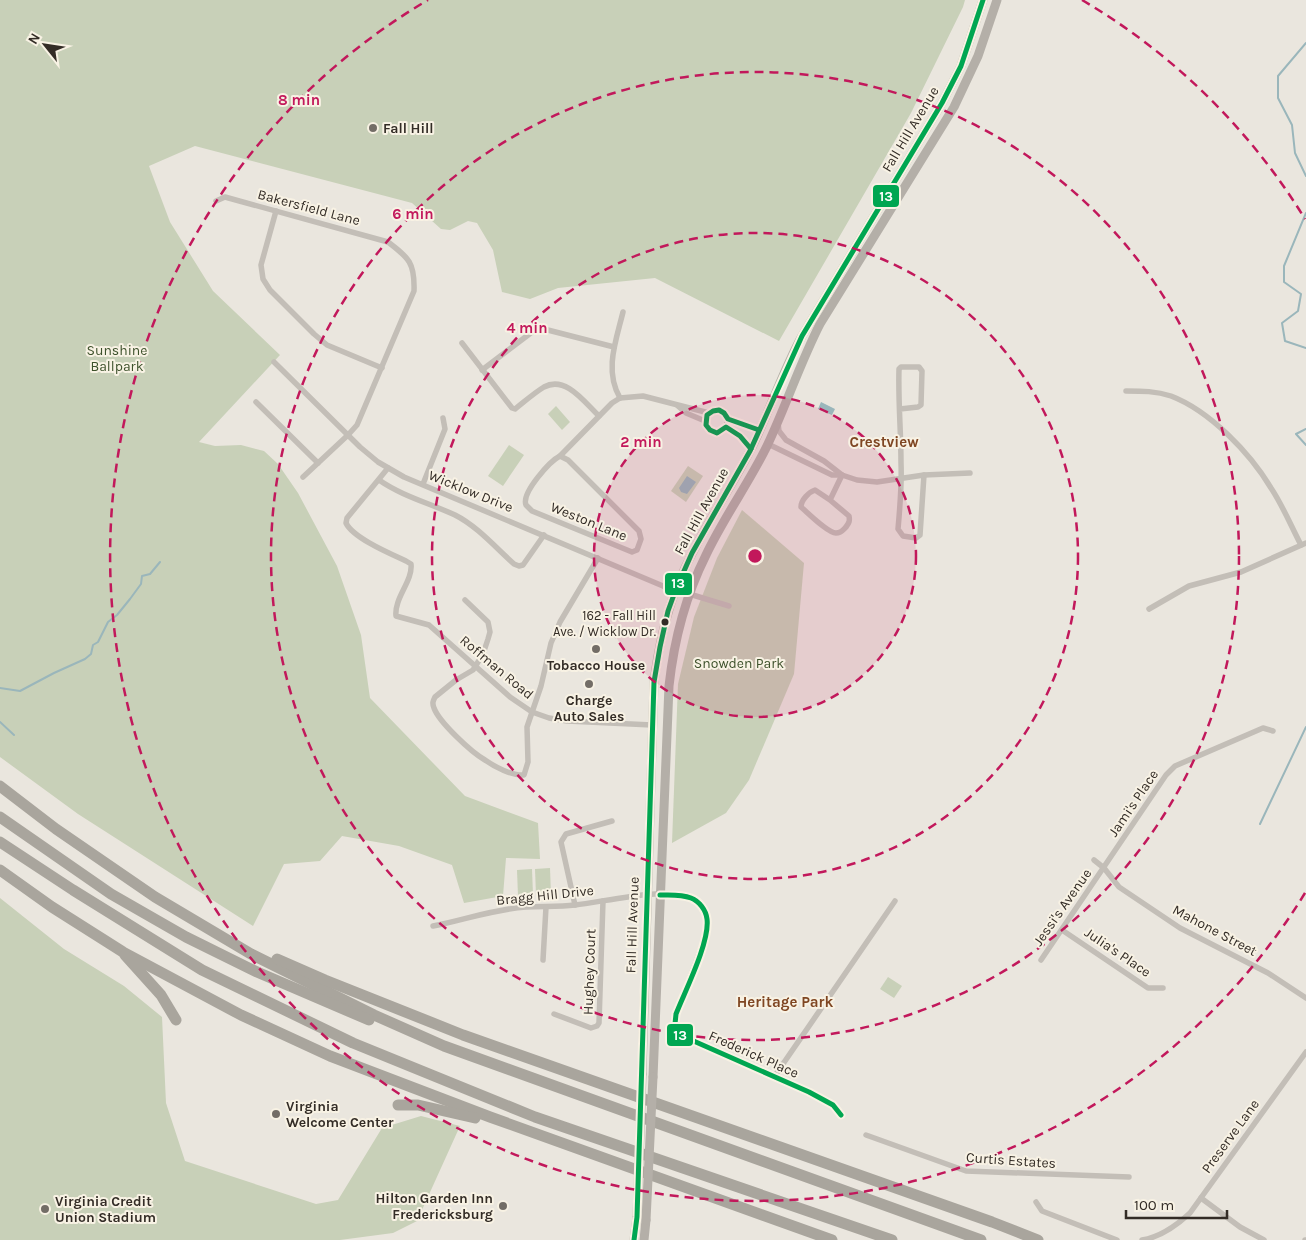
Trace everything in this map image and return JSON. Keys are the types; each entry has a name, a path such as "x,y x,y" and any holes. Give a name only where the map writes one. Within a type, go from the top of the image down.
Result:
{"highway":[{"path":"0,786 56,829 155,897 251,954 374,1015 444,1046"},
{"path":"0,817 111,894 186,937 257,972 347,1012 981,1240"},
{"path":"0,842 202,970 353,1043 535,1117 892,1240"},
{"path":"0,870 52,907 123,952 241,1015 330,1056 490,1117 832,1240"},
{"path":"207,928 326,980 463,1035 992,1222 1038,1240"},
{"path":"123,952 136,969 161,995 176,1020"},
{"path":"398,1105 418,1105 471,1118 490,1117"}],"main road":[{"name":"Fall Hill Avenue","path":"634,1240 637,1217 642,1074 652,725 660,644 676,590 694,550 751,449 785,370 802,336 950,89 970,41 984,0"},
{"name":"Fall Hill Avenue","path":"644,1240 669,686 674,645 689,593 714,539 768,444 809,345 820,324 926,154 969,78 986,37 997,0"},
{"path":"760,430 768,444"}],"street":[{"name":"Bakersfield Lane","path":"216,201 225,197 388,242 410,262 414,274 414,291 359,422 348,435 303,477"},
{"path":"276,211 261,266 263,279 270,290 327,344 382,368"},
{"path":"623,312 611,365 611,374 620,398 642,396 709,413"},
{"path":"482,370 536,329 540,328 614,347"},
{"path":"462,342 512,408 515,409 543,388 550,385 561,385 574,391 599,416"},
{"name":"Wicklow Drive","path":"274,362 366,452 388,468 598,558 676,590 689,593"},
{"path":"900,409 918,407 921,404 922,370 919,367 901,367 899,369 901,478 898,529 903,536 916,538 920,535 924,475"},
{"path":"1126,391 1148,391 1170,396 1195,408 1207,417 1249,457 1260,471 1272,488 1304,544 1241,572 1199,582 1149,609"},
{"name":"Weston Lane","path":"560,456 568,460 639,531 641,539 637,550 632,552 532,511 526,506 526,500 537,477 620,398"},
{"path":"256,402 318,463"},
{"path":"676,405 686,413 705,421"},
{"path":"728,419 726,427 720,432 713,432 707,428 705,421 709,413 715,410 722,411 728,419 760,430"},
{"path":"423,484 444,429 443,418"},
{"path":"777,422 779,430 785,439 824,461 842,475"},
{"path":"726,427 742,436 751,449"},
{"path":"768,444 832,475 842,475 857,480 877,482 924,475 970,473"},
{"path":"388,468 379,480 404,494 460,518 519,566 524,565 544,535"},
{"path":"830,500 842,475"},
{"name":"Roffman Road","path":"379,480 346,523 350,530 374,546 406,560 410,564 410,571 396,612 399,617 429,625 510,697 532,712 549,718 567,721 652,725"},
{"path":"815,490 830,500 849,516 850,519 842,532 830,531 801,507 802,501 815,490"},
{"path":"465,600 485,618 490,627 488,640 476,667 443,690 435,697 433,702 437,713 451,731 484,760 513,773 524,775 528,762 527,727 554,636 560,622 598,558"},
{"path":"689,593 728,606"},
{"name":"Jami's Place","path":"1104,868 1166,775 1175,766 1263,728 1272,731"},
{"path":"575,905 561,842 562,838 566,834 612,821"},
{"name":"Mahone Street","path":"1094,860 1104,868 1119,887 1180,928 1262,970 1306,998"},
{"name":"Jessi's Avenue","path":"1041,960 1104,868"},
{"name":"Bragg Hill Drive","path":"433,926 498,911 526,907 575,905 647,895 660,895"},
{"name":"Frederick Place","path":"660,895 691,898 701,905 707,919 705,938 674,1022 680,1035 809,1092 833,1105 841,1115"},
{"name":"Hughey Court","path":"554,1014 591,1028 595,1028 599,1023 603,901"},
{"path":"774,1077 895,901"},
{"path":"543,960 546,907"},
{"name":"Julia's Place","path":"1062,930 1148,988 1163,988"},
{"name":"Preserve Lane","path":"1142,1240 1163,1234 1190,1213 1306,1052"},
{"name":"Curtis Estates","path":"866,1135 966,1171 1129,1177"},
{"path":"1201,1198 1240,1227 1264,1240"},
{"path":"1036,1202 1042,1211 1117,1240"}],"green space":[{"name":"Sunshine Ballpark","path":"0,0 965,0 911,113 779,341 655,278 558,288 530,299 502,292 493,250 477,223 468,221 450,230 441,229 412,203 195,146 149,166 170,222 213,291 280,355 199,442 215,446 241,445 264,451 278,464 298,493 337,566 361,635 370,698 465,796 538,823 540,859 506,858 503,896 464,903 452,865 399,846 342,836 320,861 284,864 253,926 78,814 0,757"},
{"path":"556,406 570,422 562,430 548,414"},
{"path":"509,445 524,455 503,486 488,476"},
{"path":"688,466 703,476 686,502 671,491"},
{"name":"Snowden Park","path":"742,510 804,563 794,674 749,780 726,813 672,843 678,684 694,617 717,558"},
{"path":"550,868 551,895 536,895 535,869"},
{"path":"532,869 533,895 518,896 517,870"},
{"path":"0,898 64,949 124,986 162,1017 166,1103 185,1161 316,1204 338,1200 382,1128 421,1116 460,1126 417,1221 393,1233 340,1240 0,1240"},
{"path":"888,977 902,986 894,998 880,989"}],"water":[{"path":"821,402 835,409 832,415 818,409"},
{"path":"687,476 696,482 687,494 681,492 679,488"}],"waterway":[{"path":"1306,43 1278,76 1278,98 1292,125 1295,153 1306,176"},
{"path":"1306,213 1284,266 1284,282 1301,294 1298,311 1282,323 1285,341 1306,348"},
{"path":"1306,429 1296,434 1306,445"},
{"path":"0,688 20,691 85,659 91,654 93,645 98,642 108,622 117,615 141,584 142,576 150,574 160,562"},
{"path":"0,722 14,735"},
{"path":"1260,824 1306,727"}],"transit line":[{"name":"13","path":"634,1240 637,1217 654,682 668,611 692,553 750,451 802,336 942,103 961,66 983,0"},
{"name":"13","path":"751,449 740,436 726,427 717,433 710,430 706,425 707,415 719,410 728,419 759,430"},
{"name":"13","path":"660,895 679,895 694,899 704,909 707,919 707,929 701,953 676,1014 675,1024 680,1035 809,1092 833,1105 841,1115"}],"place":[{"name":"Fall Hill","path":"373,128"},
{"name":"162 - Fall Hill Ave. / Wicklow Dr.","path":"665,622"},
{"name":"Tobacco House","path":"596,649"},
{"name":"Charge Auto Sales","path":"589,684"},
{"name":"Virginia Welcome Center","path":"276,1114"},
{"name":"Hilton Garden Inn Fredericksburg","path":"503,1206"},
{"name":"Virginia Credit Union Stadium","path":"45,1209"}],"district":[{"name":"Crestview","path":"884,442"},
{"name":"Heritage Park","path":"785,1002"}]}
